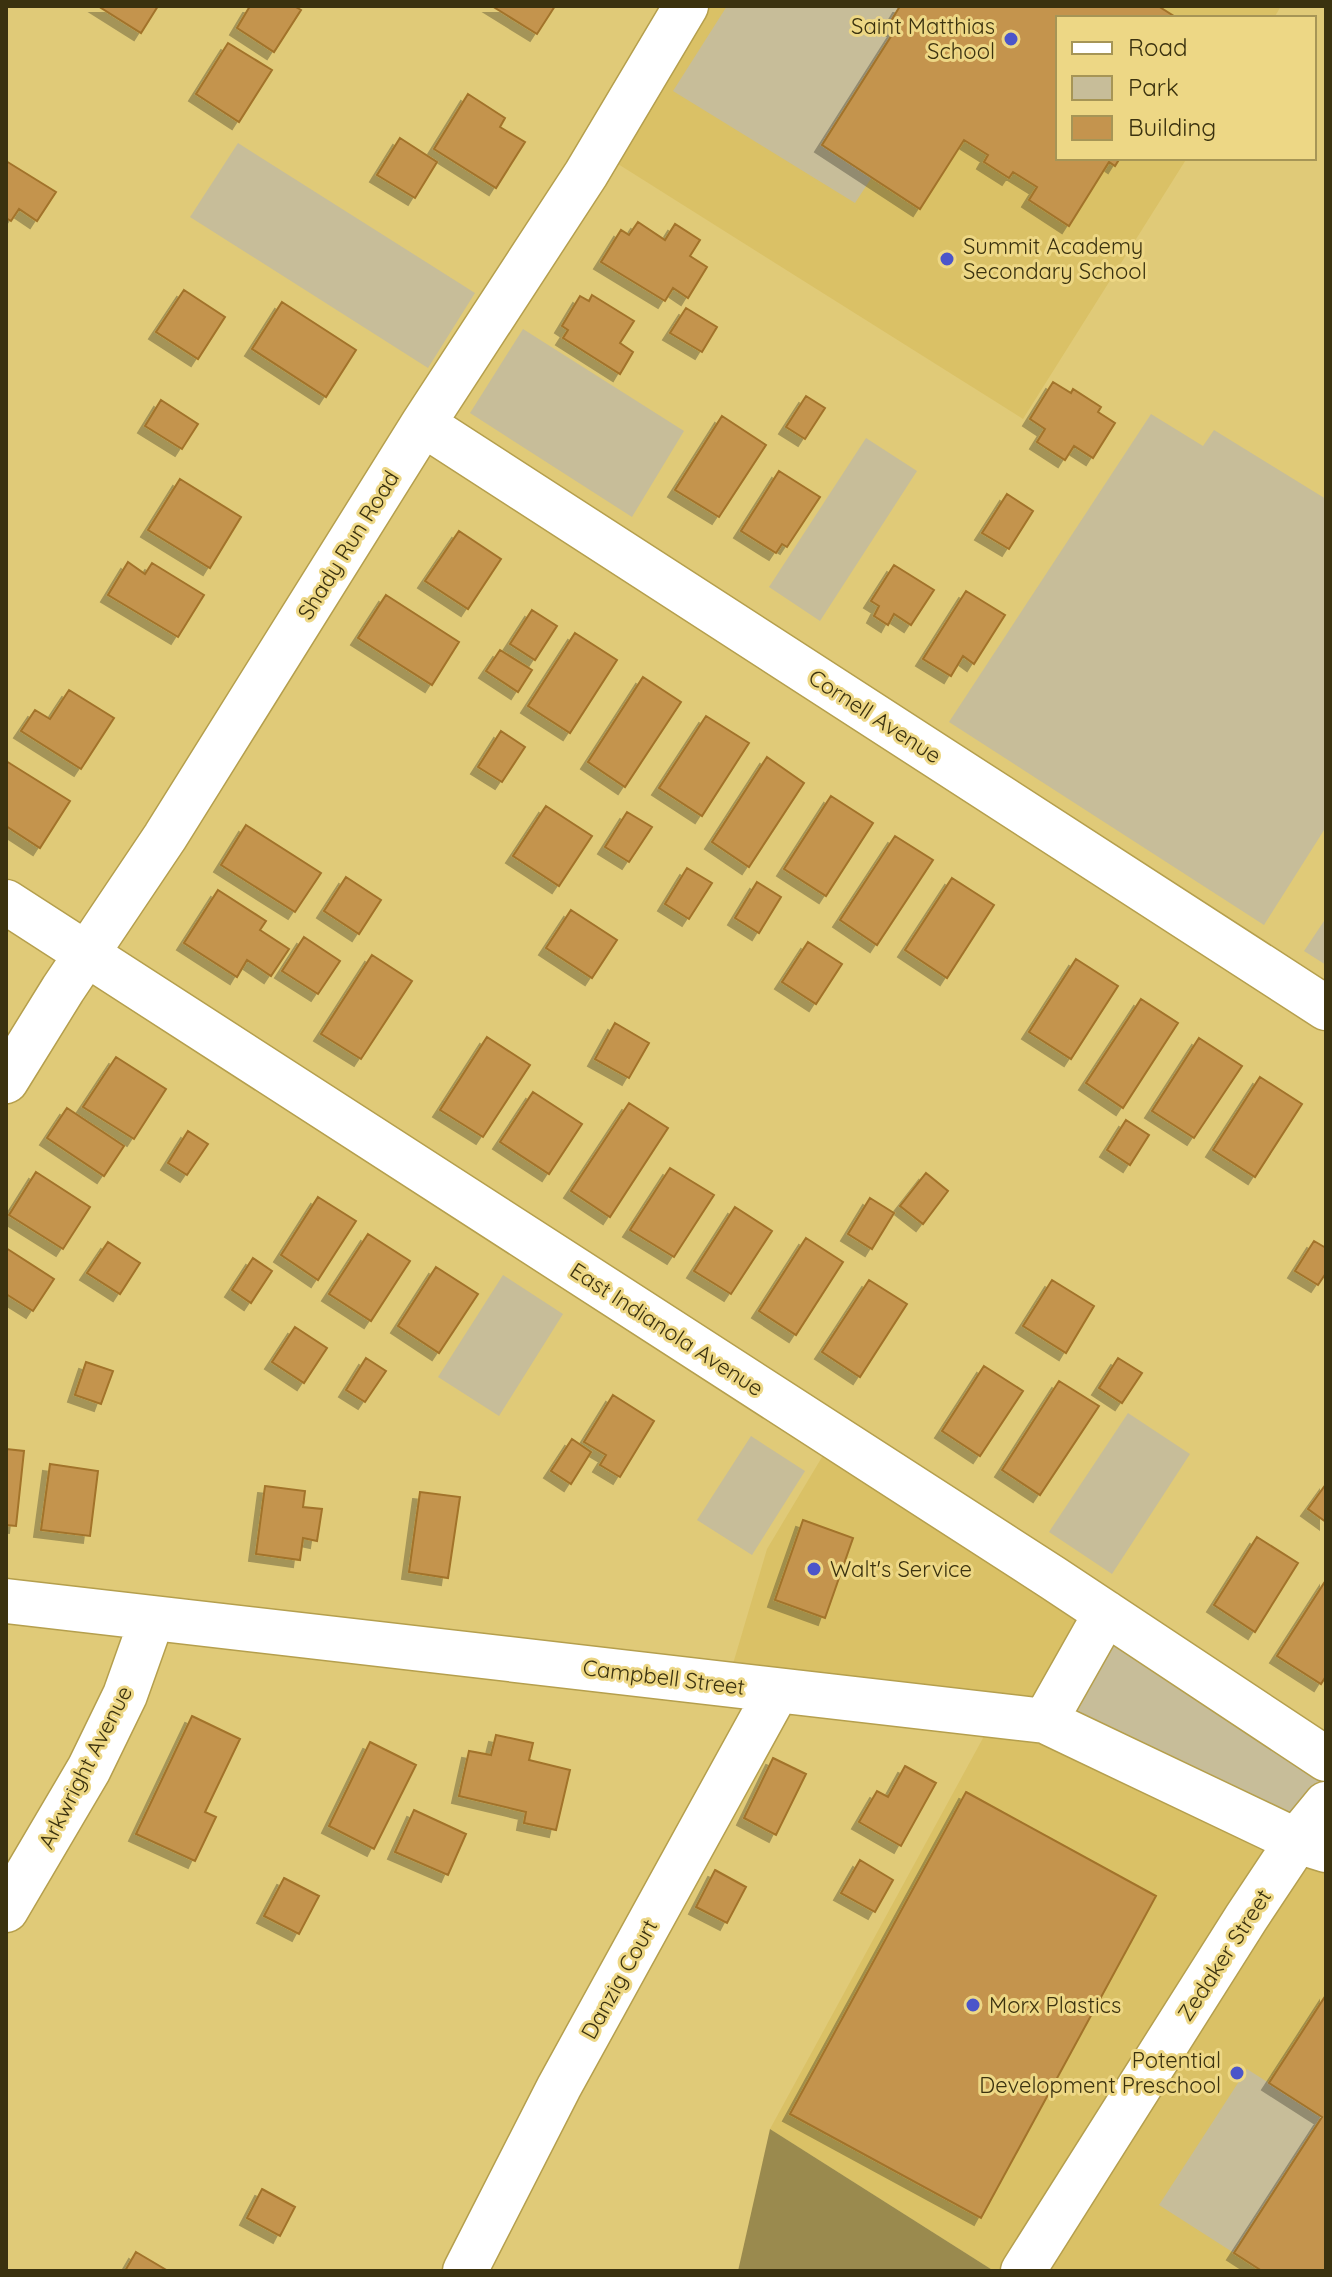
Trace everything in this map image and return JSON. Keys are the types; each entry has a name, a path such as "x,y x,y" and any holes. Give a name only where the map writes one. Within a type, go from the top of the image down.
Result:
{"street":[{"name":"Shady Run Road","path":"6,1081 165,837 423,424 586,174 686,6"},
{"name":"Cornell Avenue","path":"423,424 1326,1008"},
{"name":"East Indianola Avenue","path":"6,902 1106,1613 1326,1759"},
{"name":"Campbell Street","path":"6,1601 1045,1721 1312,1846"},
{"path":"1045,1721 1106,1613"},
{"name":"Arkwright Avenue","path":"6,1910 89,1769 125,1695 152,1619"},
{"name":"Danzig Court","path":"465,2271 559,2087 777,1691"},
{"name":"Zedaker Street","path":"1023,2271 1312,1846 1326,1804"}],"shaded area":[{"name":"Summit Academy Secondary School","path":"686,6 1281,6 1275,16 1056,16 1056,160 1186,160 1023,419 599,152"},
{"path":"834,1437 1053,1578 1326,1850 1326,2271 994,2271 770,2129 995,1716 727,1684 767,1549"},
{"path":"770,2129 994,2271 738,2271"}],"green space":[{"path":"727,6 900,6 888,25 895,30 822,145 872,177 855,203 673,91"},
{"path":"238,143 475,293 428,368 190,217"},
{"path":"523,329 684,431 632,517 470,413"},
{"path":"1151,414 1203,446 1214,430 1326,499 1326,827 1264,925 949,722"},
{"path":"866,438 917,471 820,621 769,587"},
{"path":"1326,918 1326,965 1304,951"},
{"path":"503,1275 563,1314 499,1416 438,1377"},
{"path":"1128,1413 1190,1454 1112,1574 1049,1532"},
{"path":"751,1436 805,1471 752,1555 697,1520"},
{"path":"1106,1613 1326,1759 1326,1804 1303,1832 1045,1721"},
{"path":"1247,2069 1322,2117 1234,2253 1159,2205"}],"building":[{"path":"98,6 158,6 141,33"},
{"path":"250,6 294,6 301,10 274,52 237,28"},
{"path":"492,6 555,6 537,34"},
{"path":"900,6 1158,6 1174,16 1056,16 1056,160 1119,160 1115,166 1109,162 1069,226 1029,200 1037,187 1013,172 1009,178 984,162 988,155 964,140 920,209 822,145 895,30 888,26"},
{"path":"228,43 272,70 239,122 196,94"},
{"path":"468,94 505,118 500,127 525,142 496,188 434,149"},
{"path":"400,138 437,162 415,198 377,175"},
{"path":"6,161 56,192 37,221 19,209 11,221 6,218"},
{"path":"638,222 665,240 675,224 700,240 690,256 707,267 688,298 673,288 665,301 601,262 621,230 629,235"},
{"path":"184,290 225,317 198,359 156,332"},
{"path":"592,295 634,321 620,343 633,352 620,374 563,338 568,330 562,326 580,296 589,301"},
{"path":"282,302 356,350 326,397 252,349"},
{"path":"686,308 717,327 702,352 670,333"},
{"path":"1053,382 1071,393 1073,389 1101,407 1098,412 1115,423 1093,458 1074,446 1065,460 1037,442 1045,429 1030,419"},
{"path":"806,396 825,408 805,439 786,427"},
{"path":"161,400 198,424 182,449 145,426"},
{"path":"722,416 766,445 719,517 675,490"},
{"path":"779,471 820,497 787,547 782,544 776,553 741,531"},
{"path":"180,479 241,517 210,568 148,530"},
{"path":"1007,494 1033,511 1009,549 982,533"},
{"path":"459,531 501,559 468,609 425,581"},
{"path":"128,562 145,574 152,563 204,595 178,637 108,595"},
{"path":"894,565 934,590 911,625 894,614 888,625 874,616 879,606 871,601"},
{"path":"966,591 1005,615 974,664 963,656 951,676 923,659"},
{"path":"386,595 459,642 432,685 358,638"},
{"path":"532,610 557,626 535,660 510,644"},
{"path":"575,633 617,660 570,733 528,706"},
{"path":"500,650 532,670 518,692 486,671"},
{"path":"643,677 681,702 625,787 588,762"},
{"path":"69,690 114,718 81,769 21,731 35,710 50,719"},
{"path":"706,716 749,743 702,816 659,788"},
{"path":"501,731 525,747 502,782 478,767"},
{"path":"767,757 804,783 749,867 712,842"},
{"path":"6,761 70,801 40,848 6,826"},
{"path":"831,796 873,823 826,896 784,869"},
{"path":"546,806 592,836 559,886 513,856"},
{"path":"627,812 652,827 629,862 605,847"},
{"path":"246,825 321,873 295,912 221,865"},
{"path":"895,836 933,860 877,945 840,920"},
{"path":"687,868 712,883 689,919 665,904"},
{"path":"346,877 381,900 359,934 324,911"},
{"path":"952,878 994,905 947,978 905,950"},
{"path":"757,882 781,897 759,933 735,918"},
{"path":"218,890 266,921 260,930 289,949 271,976 247,960 237,977 184,943"},
{"path":"571,910 617,940 592,978 546,948"},
{"path":"304,937 340,961 318,994 282,971"},
{"path":"808,942 842,964 816,1004 782,982"},
{"path":"372,955 412,981 361,1059 321,1034"},
{"path":"1076,959 1118,986 1071,1059 1029,1032"},
{"path":"1141,999 1178,1023 1123,1108 1086,1083"},
{"path":"615,1023 649,1043 629,1078 595,1059"},
{"path":"487,1037 530,1065 483,1137 440,1110"},
{"path":"1199,1038 1242,1066 1194,1138 1152,1111"},
{"path":"116,1057 166,1089 134,1139 83,1107"},
{"path":"1260,1077 1302,1104 1255,1177 1213,1150"},
{"path":"533,1092 582,1124 549,1174 500,1142"},
{"path":"629,1103 668,1128 610,1217 571,1191"},
{"path":"67,1108 124,1146 104,1176 47,1138"},
{"path":"1126,1120 1149,1135 1130,1165 1107,1150"},
{"path":"188,1131 208,1144 187,1175 168,1163"},
{"path":"670,1168 714,1195 674,1257 630,1230"},
{"path":"36,1172 90,1207 63,1249 9,1215"},
{"path":"926,1173 948,1191 923,1224 900,1206"},
{"path":"318,1197 356,1221 318,1280 281,1255"},
{"path":"870,1198 894,1213 872,1249 848,1234"},
{"path":"735,1207 772,1231 731,1294 694,1271"},
{"path":"368,1234 410,1261 371,1321 329,1294"},
{"path":"806,1238 843,1262 796,1335 759,1311"},
{"path":"1314,1241 1326,1248 1326,1273 1318,1285 1295,1271"},
{"path":"108,1242 140,1263 120,1294 87,1273"},
{"path":"6,1248 54,1279 33,1311 6,1294"},
{"path":"253,1258 272,1271 251,1303 232,1290"},
{"path":"436,1267 478,1294 439,1353 398,1326"},
{"path":"869,1280 907,1304 860,1377 822,1352"},
{"path":"1052,1280 1094,1306 1066,1353 1023,1326"},
{"path":"295,1327 327,1348 304,1383 272,1362"},
{"path":"366,1358 386,1371 365,1402 346,1390"},
{"path":"1118,1358 1142,1373 1122,1403 1099,1388"},
{"path":"86,1362 113,1371 101,1404 75,1395"},
{"path":"984,1366 1023,1391 980,1456 942,1431"},
{"path":"1059,1381 1099,1406 1040,1495 1002,1470"},
{"path":"613,1395 654,1421 620,1477 600,1465 606,1455 584,1442"},
{"path":"572,1439 591,1452 571,1484 551,1471"},
{"path":"6,1449 24,1451 16,1526 6,1525"},
{"path":"50,1464 98,1471 90,1536 41,1530"},
{"path":"1326,1484 1326,1522 1308,1509"},
{"path":"265,1486 305,1491 303,1507 322,1509 317,1541 303,1538 300,1560 256,1554"},
{"path":"420,1492 460,1497 448,1578 409,1572"},
{"name":"Walt's Service","path":"803,1520 853,1538 825,1618 775,1600"},
{"path":"1257,1537 1298,1563 1255,1632 1214,1605"},
{"path":"1326,1580 1326,1676 1321,1684 1277,1656"},
{"path":"192,1716 240,1739 205,1812 216,1817 195,1861 136,1834"},
{"path":"496,1735 533,1743 529,1760 570,1770 556,1830 524,1823 526,1812 459,1796 469,1751 491,1755"},
{"path":"370,1742 416,1765 374,1849 329,1826"},
{"path":"773,1758 806,1774 776,1835 744,1818"},
{"path":"905,1766 936,1783 901,1846 859,1822 877,1791 888,1797"},
{"name":"Morx Plastics","path":"966,1792 1156,1896 981,2218 790,2114"},
{"path":"414,1810 466,1834 448,1875 395,1852"},
{"path":"860,1860 893,1880 875,1912 841,1893"},
{"path":"715,1870 746,1887 727,1923 696,1907"},
{"path":"284,1878 319,1896 299,1934 264,1916"},
{"path":"1326,1995 1326,2271 1262,2271 1234,2253 1322,2117 1269,2083"},
{"path":"262,2189 295,2207 280,2236 247,2218"},
{"path":"136,2252 168,2271 125,2271"}],"place":[{"name":"Saint Matthias School","path":"1011,39"},
{"name":"Summit Academy Secondary School","path":"947,259"},
{"name":"Walt's Service","path":"814,1569"},
{"name":"Morx Plastics","path":"973,2005"},
{"name":"Potential Development Preschool","path":"1237,2073"}]}
